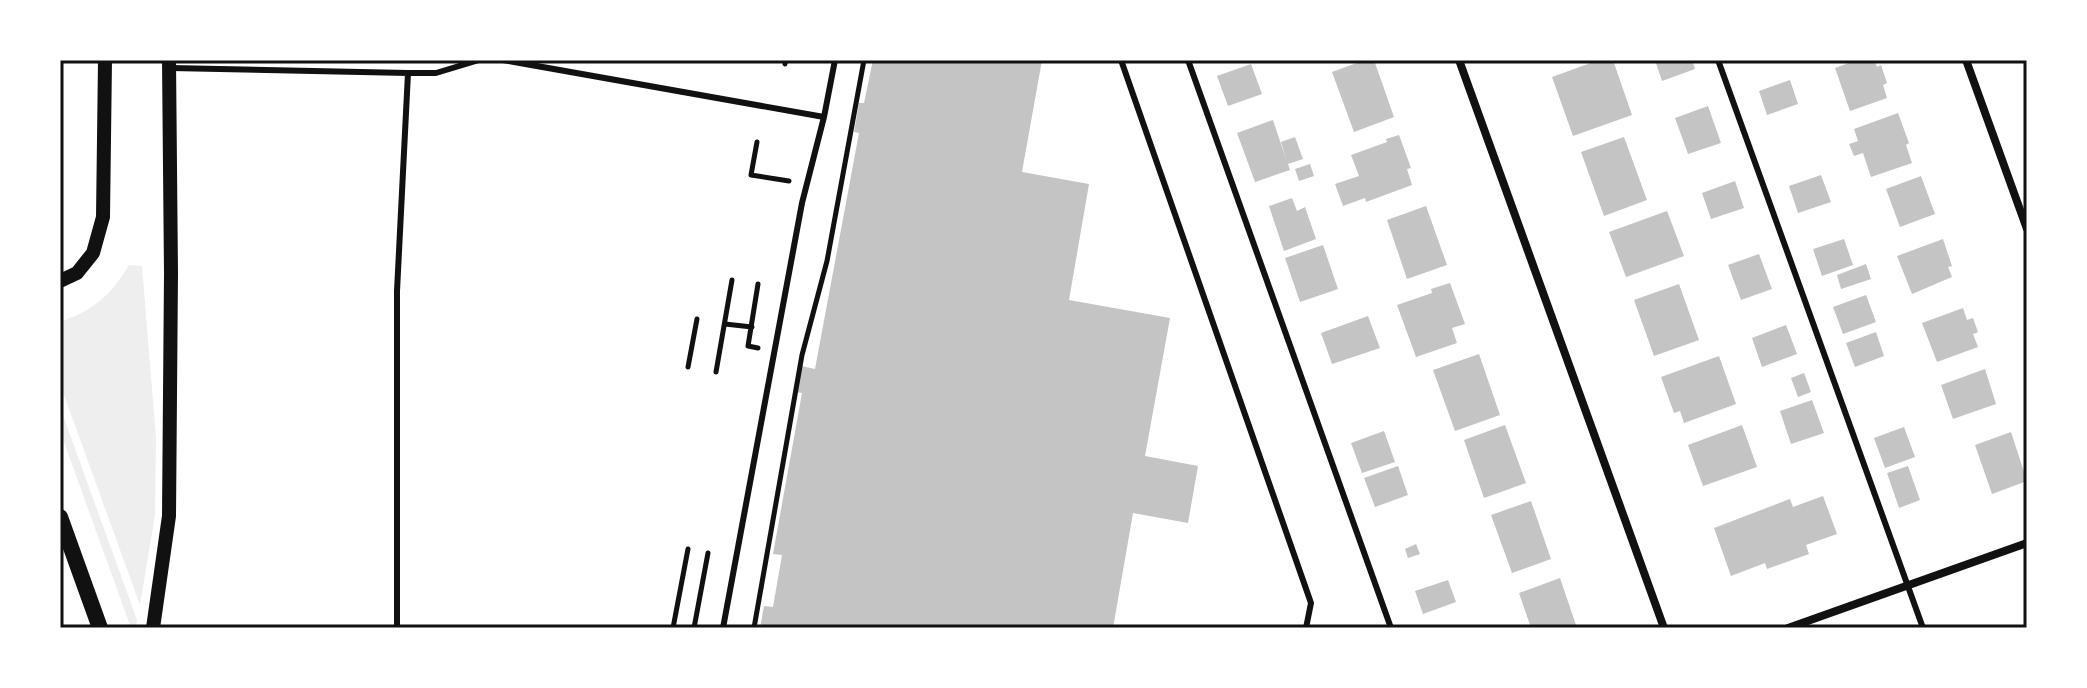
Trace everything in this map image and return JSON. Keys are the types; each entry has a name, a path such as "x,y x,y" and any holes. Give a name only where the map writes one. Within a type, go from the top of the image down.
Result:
{"main road":[{"path":"60,517 100,628"}],"street":[{"path":"60,281 77,273 93,253 103,217 105,60"},
{"path":"1459,60 1664,628"},
{"path":"1966,60 2027,229"},
{"path":"153,628 169,516 169,64"},
{"path":"1788,628 2027,543"}],"lane":[{"path":"169,64 436,73 479,60"},
{"path":"503,60 824,117"},
{"path":"723,628 807,183 835,60"},
{"path":"1121,60 1311,603 1306,628"},
{"path":"1188,60 1391,628"},
{"path":"1718,60 1923,628"},
{"path":"397,628 397,291 408,73"}],"path":[{"path":"754,628 802,355 827,261 864,60"},
{"path":"757,142 751,175 841,187"},
{"path":"716,372 732,280"},
{"path":"688,367 697,319"},
{"path":"725,324 752,327"},
{"path":"673,628 688,549"},
{"path":"694,628 708,553"}],"shaded area":[{"path":"129,265 142,266 156,438 155,515 140,605 60,384 60,322 100,301 116,285"},
{"path":"60,407 137,620 136,627 131,628 60,431"}],"building":[{"path":"873,60 1042,60 1022,172 1089,184 1069,300 1170,318 1145,456 1198,466 1188,523 1133,513 1113,628 760,628 764,606 773,607 782,555 773,554 802,393 796,392 801,366 815,369 859,133 854,132 859,103 864,103"},
{"path":"1365,60 1374,60 1394,117 1354,132 1332,72"},
{"path":"1599,60 1613,60 1632,115 1573,136 1552,77"},
{"path":"1655,60 1692,60 1695,69 1662,81"},
{"path":"1857,60 1874,60 1877,67 1881,65 1887,83 1883,85 1887,98 1850,111 1835,68"},
{"path":"1251,64 1262,94 1228,106 1217,76"},
{"path":"1790,80 1798,104 1767,115 1759,91"},
{"path":"1708,106 1721,143 1688,154 1675,118"},
{"path":"1898,113 1909,143 1906,145 1912,163 1871,177 1863,153 1854,156 1849,144 1858,141 1854,129"},
{"path":"1273,120 1287,162 1281,142 1295,137 1303,159 1288,164 1290,170 1255,182 1237,133"},
{"path":"1399,135 1411,168 1407,169 1412,185 1366,202 1365,198 1343,206 1335,184 1359,176 1351,155"},
{"path":"1624,137 1647,200 1604,216 1581,152"},
{"path":"1310,164 1314,176 1299,181 1295,169"},
{"path":"1821,175 1831,202 1798,213 1789,186"},
{"path":"1921,176 1935,214 1900,227 1886,189"},
{"path":"1735,181 1744,208 1711,219 1702,193"},
{"path":"1292,198 1297,211 1305,207 1316,239 1284,251 1269,206"},
{"path":"1426,206 1447,265 1407,279 1387,220"},
{"path":"1667,211 1684,256 1626,277 1609,232"},
{"path":"1844,239 1853,265 1822,276 1813,249"},
{"path":"1943,239 1952,266 1948,267 1952,277 1912,294 1897,256"},
{"path":"1323,245 1338,289 1300,302 1285,258"},
{"path":"1759,254 1772,289 1741,300 1728,265"},
{"path":"1866,264 1871,279 1841,289 1837,275"},
{"path":"1450,283 1465,324 1452,328 1457,343 1416,357 1397,305"},
{"path":"1679,284 1699,340 1654,356 1634,300"},
{"path":"1866,295 1876,322 1843,334 1833,307"},
{"path":"1963,308 1967,320 1973,318 1978,332 1973,334 1978,347 1937,362 1922,323"},
{"path":"1368,316 1380,348 1332,364 1321,333"},
{"path":"1786,325 1797,354 1762,367 1752,338"},
{"path":"1876,332 1884,356 1855,367 1846,343"},
{"path":"1479,354 1500,415 1455,431 1433,370"},
{"path":"1719,356 1736,404 1684,423 1680,411 1674,413 1661,377"},
{"path":"1985,369 1996,404 1953,419 1941,385"},
{"path":"1804,373 1811,392 1798,397 1791,378"},
{"path":"1812,400 1824,433 1791,444 1780,411"},
{"path":"1505,425 1526,483 1484,498 1464,440"},
{"path":"1742,425 1757,467 1703,486 1688,445"},
{"path":"1904,427 1915,457 1885,468 1874,438"},
{"path":"1384,431 1395,462 1362,473 1351,443"},
{"path":"2011,432 2027,481 1992,494 1975,445"},
{"path":"1398,466 1408,495 1375,507 1364,478"},
{"path":"1908,466 1920,500 1899,508 1887,473"},
{"path":"1823,496 1837,534 1806,545 1809,554 1767,569 1765,563 1731,576 1714,528 1790,499 1793,507"},
{"path":"1531,501 1551,559 1512,573 1491,515"},
{"path":"1416,544 1420,554 1408,558 1405,549"},
{"path":"1560,578 1577,628 1531,628 1519,593"},
{"path":"1448,580 1456,602 1423,614 1415,591"}]}
